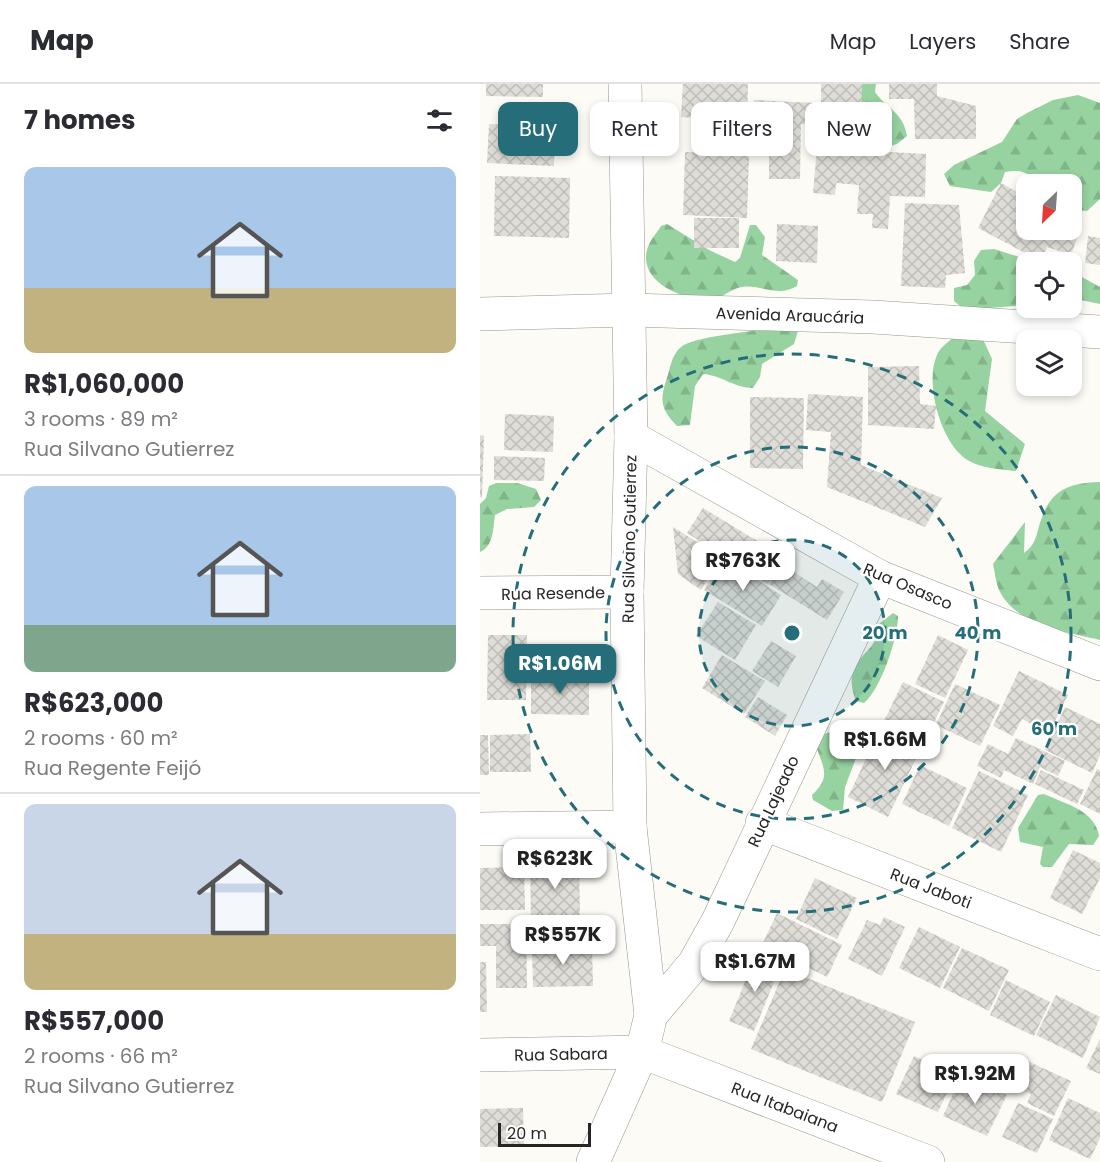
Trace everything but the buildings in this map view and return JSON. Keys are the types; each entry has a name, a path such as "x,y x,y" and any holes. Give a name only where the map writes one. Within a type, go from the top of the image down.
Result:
{"street":[{"name":"Rua Silvano Gutierrez","path":"593,1162 642,1052 651,1016 630,827 627,592 631,437 625,84"},
{"name":"Avenida Araucária","path":"480,314 629,310 873,317 1100,332"},
{"name":"Rua Osasco","path":"631,437 880,577 1100,664"},
{"name":"Rua Lajeado","path":"651,1016 694,964 718,921 762,823 880,577"},
{"name":"Rua Resende","path":"480,594 627,592"},
{"name":"Rua Jaboti","path":"762,823 1100,954"},
{"path":"480,829 630,827"},
{"name":"Rua Sabara","path":"480,1055 642,1052"},
{"name":"Rua Itabaiana","path":"642,1052 928,1162"}],"green space":[{"path":"855,84 876,84 875,92 884,102 856,102"},
{"path":"1078,95 1100,103 1100,199 1087,211 1082,210 1082,174 1005,172 1001,183 991,192 950,186 944,174 954,165 1002,142 1017,119 1053,100"},
{"path":"892,109 899,116 907,136 892,145"},
{"path":"667,224 709,250 735,262 740,258 750,225 756,225 765,237 762,255 798,280 797,286 783,291 742,287 717,298 706,299 693,298 668,289 650,273 646,262 649,243 661,226"},
{"path":"994,249 1016,256 1016,306 965,310 954,301 954,288 967,285 975,275 974,261 981,250"},
{"path":"1082,277 1100,287 1100,304 1082,300"},
{"path":"772,329 798,331 794,344 762,364 760,377 753,388 703,374 695,386 690,425 677,426 665,410 662,400 671,363 678,350 698,340"},
{"path":"956,335 982,337 992,359 985,411 1025,444 1016,471 986,467 965,459 952,445 940,421 933,392 934,366 940,349"},
{"path":"1100,482 1100,640 1044,626 1019,613 1000,592 993,564 1025,522 1024,553 1028,550 1036,538 1045,510 1056,495 1071,486"},
{"path":"496,483 517,483 536,489 541,500 534,507 507,509 495,515 488,546 480,552 480,504 486,498 489,486"},
{"path":"893,613 898,616 895,637 882,675 864,703 856,701 852,674 856,665 873,644 879,624"},
{"path":"846,725 854,729 861,745 845,787 843,810 832,811 813,800 812,795 824,778 816,746 825,734"},
{"path":"1044,794 1085,814 1092,820 1099,836 1093,845 1069,844 1052,867 1043,867 1040,864 1043,847 1020,842 1018,828 1038,795"}]}
